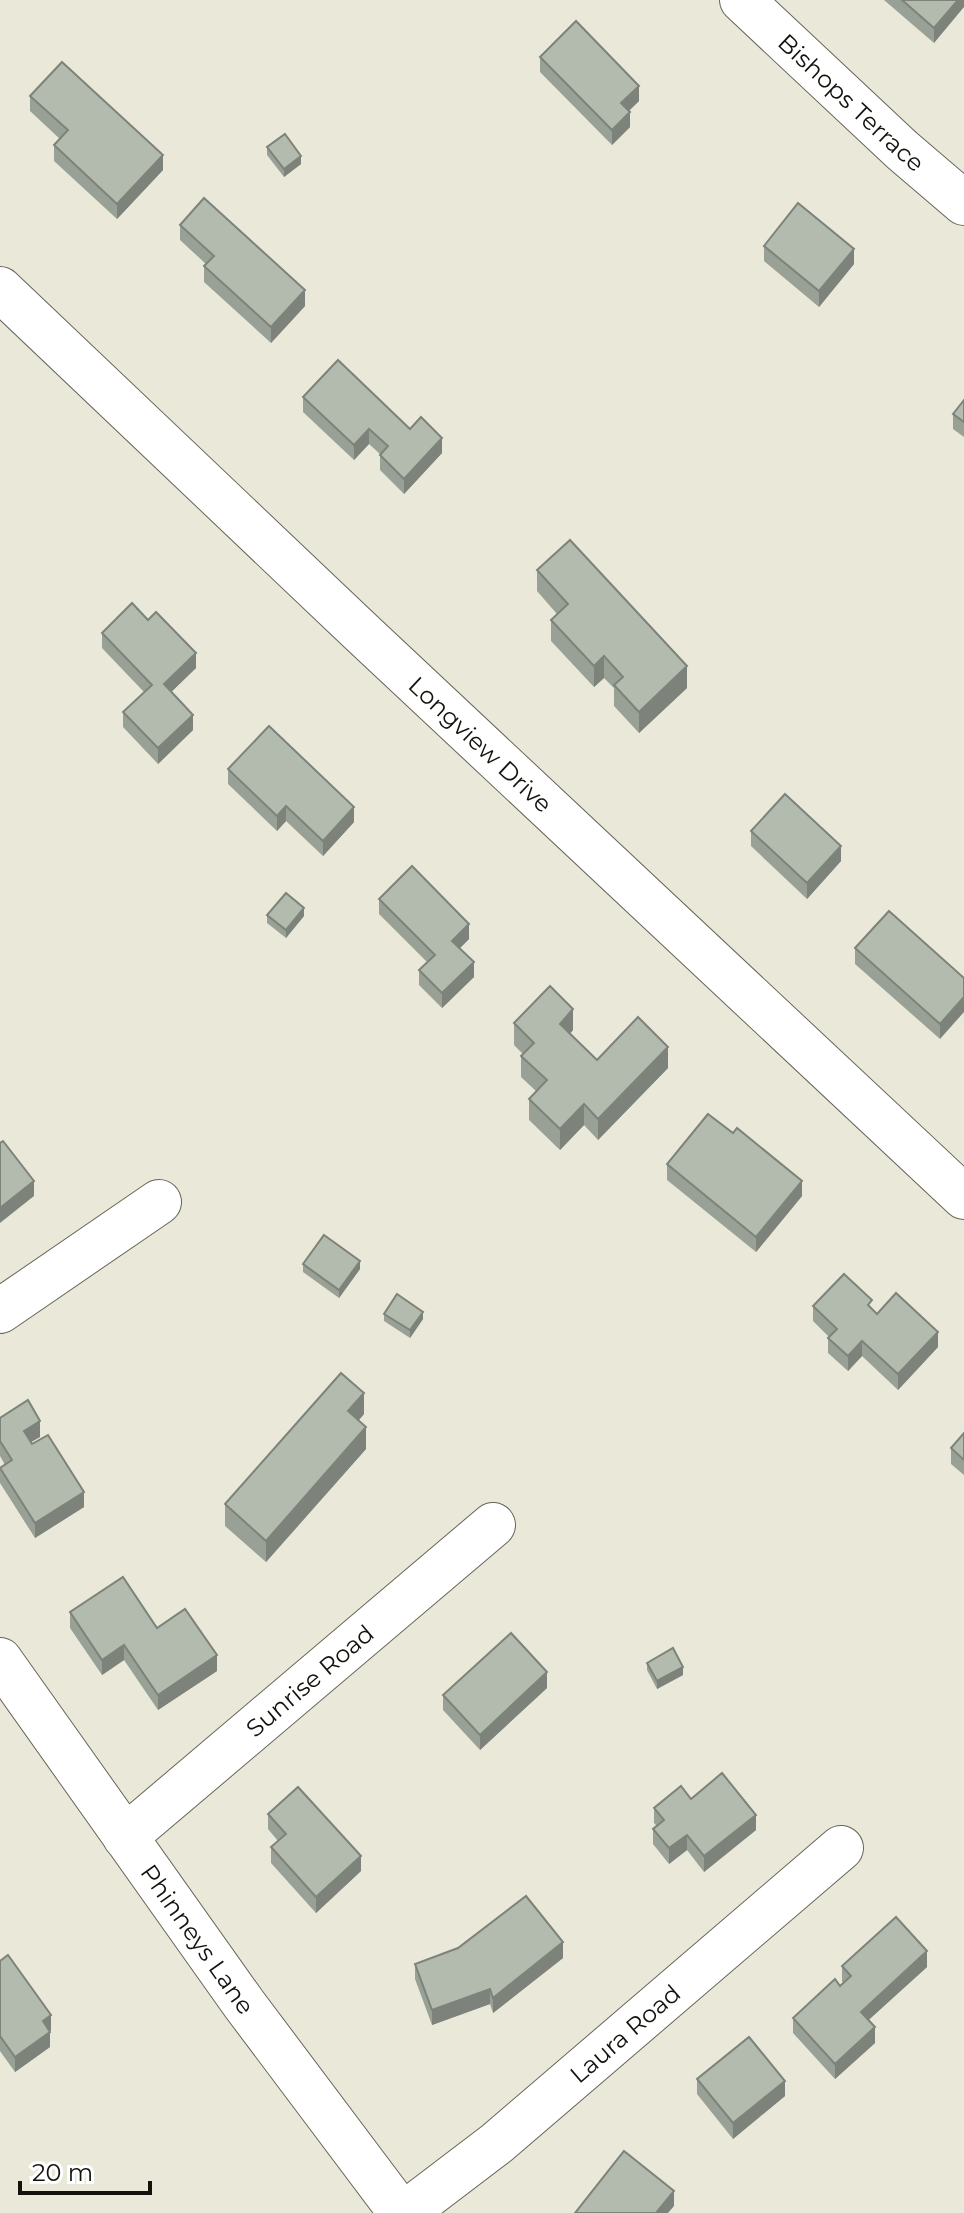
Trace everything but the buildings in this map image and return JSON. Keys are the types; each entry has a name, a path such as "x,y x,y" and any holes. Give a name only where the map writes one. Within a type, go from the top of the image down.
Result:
{"street":[{"name":"Bishops Terrace","path":"742,0 902,150 964,203"},
{"name":"Longview Drive","path":"0,289 964,1197"},
{"path":"0,1311 159,1202"},
{"name":"Sunrise Road","path":"125,1837 493,1525"},
{"name":"Phinneys Lane","path":"0,1660 244,2004 403,2213"},
{"name":"Laura Road","path":"403,2213 497,2143 841,1848"}]}
